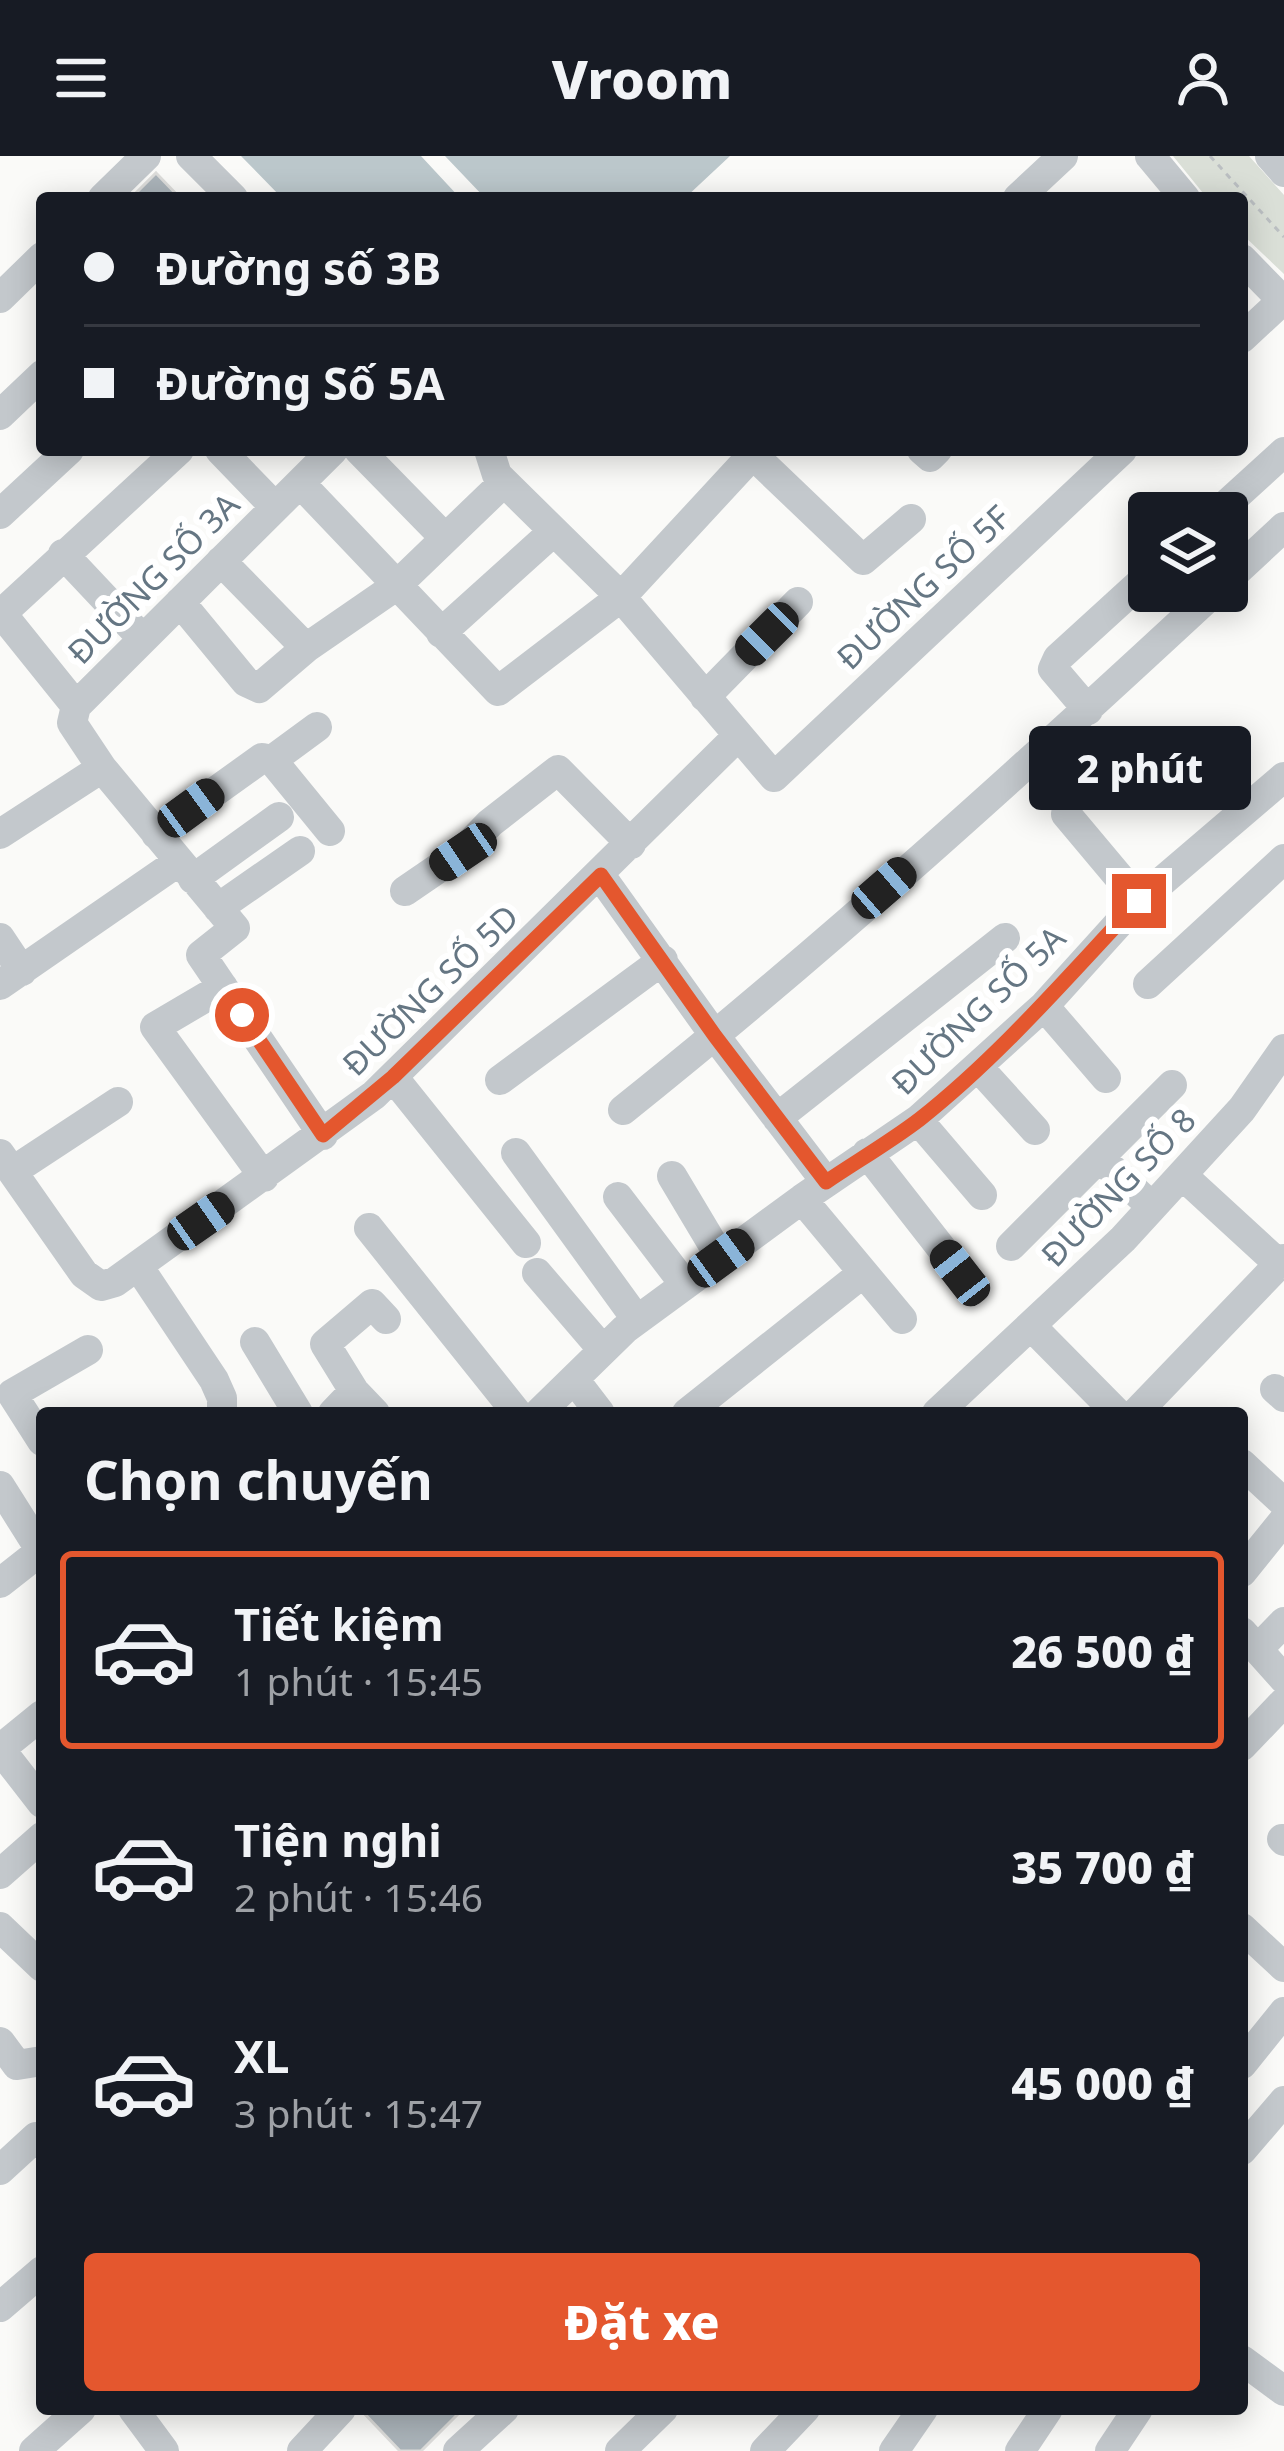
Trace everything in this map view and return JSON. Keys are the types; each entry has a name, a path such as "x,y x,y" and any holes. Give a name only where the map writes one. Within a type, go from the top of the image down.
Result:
{"street":[{"path":"109,192 146,156"},
{"path":"191,156 227,192"},
{"path":"1024,192 1063,156"},
{"path":"1150,156 1176,192"},
{"path":"1270,156 1284,172"},
{"path":"0,298 36,264"},
{"path":"1248,265 1283,300 1248,332"},
{"path":"0,415 36,381"},
{"path":"1240,492 1284,452"},
{"path":"0,514 63,456"},
{"path":"171,456 1,614 76,706 72,723 102,768 235,928 201,955 323,1135"},
{"path":"226,456 275,507"},
{"name":"ĐƯỜNG SỐ 3A","path":"76,706 327,456"},
{"path":"365,456 446,538"},
{"path":"491,456 497,475 621,597 736,737"},
{"path":"300,483 498,691 621,597 749,456"},
{"path":"757,456 863,560 911,519"},
{"name":"ĐƯỜNG SỐ 5F","path":"736,737 774,777 1117,456"},
{"path":"180,602 253,688 259,688 306,648 396,586 504,482"},
{"path":"1248,560 1284,527"},
{"path":"441,633 554,531"},
{"path":"63,554 143,640"},
{"path":"221,561 306,648"},
{"path":"1088,710 1053,669 1058,658 1128,593"},
{"path":"705,697 798,602"},
{"path":"623,1109 715,1036 1088,710 1193,612"},
{"path":"272,760 317,727"},
{"name":"ĐƯỜNG SỐ 5D","path":"6,1162 84,1274 101,1286 116,1282 323,1135 393,1077 736,737"},
{"path":"156,834 262,758 272,760 330,832"},
{"path":"0,833 102,768"},
{"path":"405,891 463,852 490,823 558,770 631,844"},
{"name":"ĐƯỜNG SỐ 5A","path":"545,1407 637,1320 918,1120 1044,1006 1139,901 1284,777"},
{"path":"1066,814 1139,901"},
{"path":"0,938 11,978 279,817"},
{"path":"218,908 300,851"},
{"path":"1148,984 1284,859"},
{"path":"601,875 777,1118 863,1274 902,1319"},
{"path":"777,1118 1005,938"},
{"path":"500,1080 663,960"},
{"path":"223,987 155,1027 264,1177"},
{"path":"1044,1006 1106,1078"},
{"name":"ĐƯỜNG SỐ 8","path":"943,1407 1153,1207 1242,1108 1284,1049"},
{"path":"978,1067 1036,1130"},
{"path":"393,1077 526,1243"},
{"path":"1011,1246 1172,1085"},
{"path":"6,1162 118,1102"},
{"path":"918,1120 982,1196"},
{"path":"517,1153 637,1320"},
{"path":"867,1153 960,1273"},
{"path":"1100,1158 1153,1207"},
{"path":"1142,1407 1281,1261 1182,1175"},
{"path":"672,1176 721,1258"},
{"path":"618,1197 685,1285"},
{"path":"369,1228 512,1407"},
{"path":"138,1266 214,1380 222,1407"},
{"path":"537,1273 603,1350"},
{"path":"695,1407 863,1274"},
{"path":"354,1406 325,1344 372,1304 386,1319"},
{"path":"1030,1326 1112,1407"},
{"path":"255,1342 294,1407"},
{"path":"36,1432 12,1394 88,1350"},
{"path":"574,1378 596,1407"},
{"path":"1248,1470 1284,1503"},
{"path":"0,1486 36,1542"},
{"path":"1248,1565 1284,1520"},
{"path":"0,1583 36,1556"},
{"path":"1284,1622 1250,1641 1284,1679"},
{"path":"1248,1740 1284,1702"},
{"path":"36,1720 0,1749 36,1795"},
{"path":"0,1874 36,1842"},
{"path":"0,1927 36,1960"},
{"path":"1248,1934 1284,1967"},
{"path":"1248,2057 1284,2012"},
{"path":"1248,2144 1280,2112"},
{"path":"0,2170 36,2137"},
{"path":"0,2307 36,2283"},
{"path":"1248,2364 1284,2391"},
{"path":"34,2451 74,2415"},
{"path":"137,2415 164,2451"},
{"path":"302,2451 335,2415"},
{"path":"458,2451 497,2415"},
{"path":"635,2446 658,2415"},
{"path":"780,2446 801,2415"},
{"path":"894,2451 919,2415"},
{"path":"1020,2451 1044,2415"},
{"path":"1110,2451 1134,2415"}],"path":[{"path":"1210,156 1243,192"},
{"path":"1248,198 1284,237"}],"shaded area":[{"path":"241,156 421,156 454,192 276,192"},
{"path":"445,156 730,156 691,192 479,192"},
{"path":"1173,156 1249,156 1284,195 1284,274 1248,240 1248,192 1202,192"}],"building":[{"path":"156,173 174,192 137,192"},
{"path":"366,2415 457,2415 421,2451 400,2451"}],"route":[{"path":"242,1015 323,1135 374,1095 601,875 826,1182 918,1120 978,1067 1044,1006 1139,901"}]}
